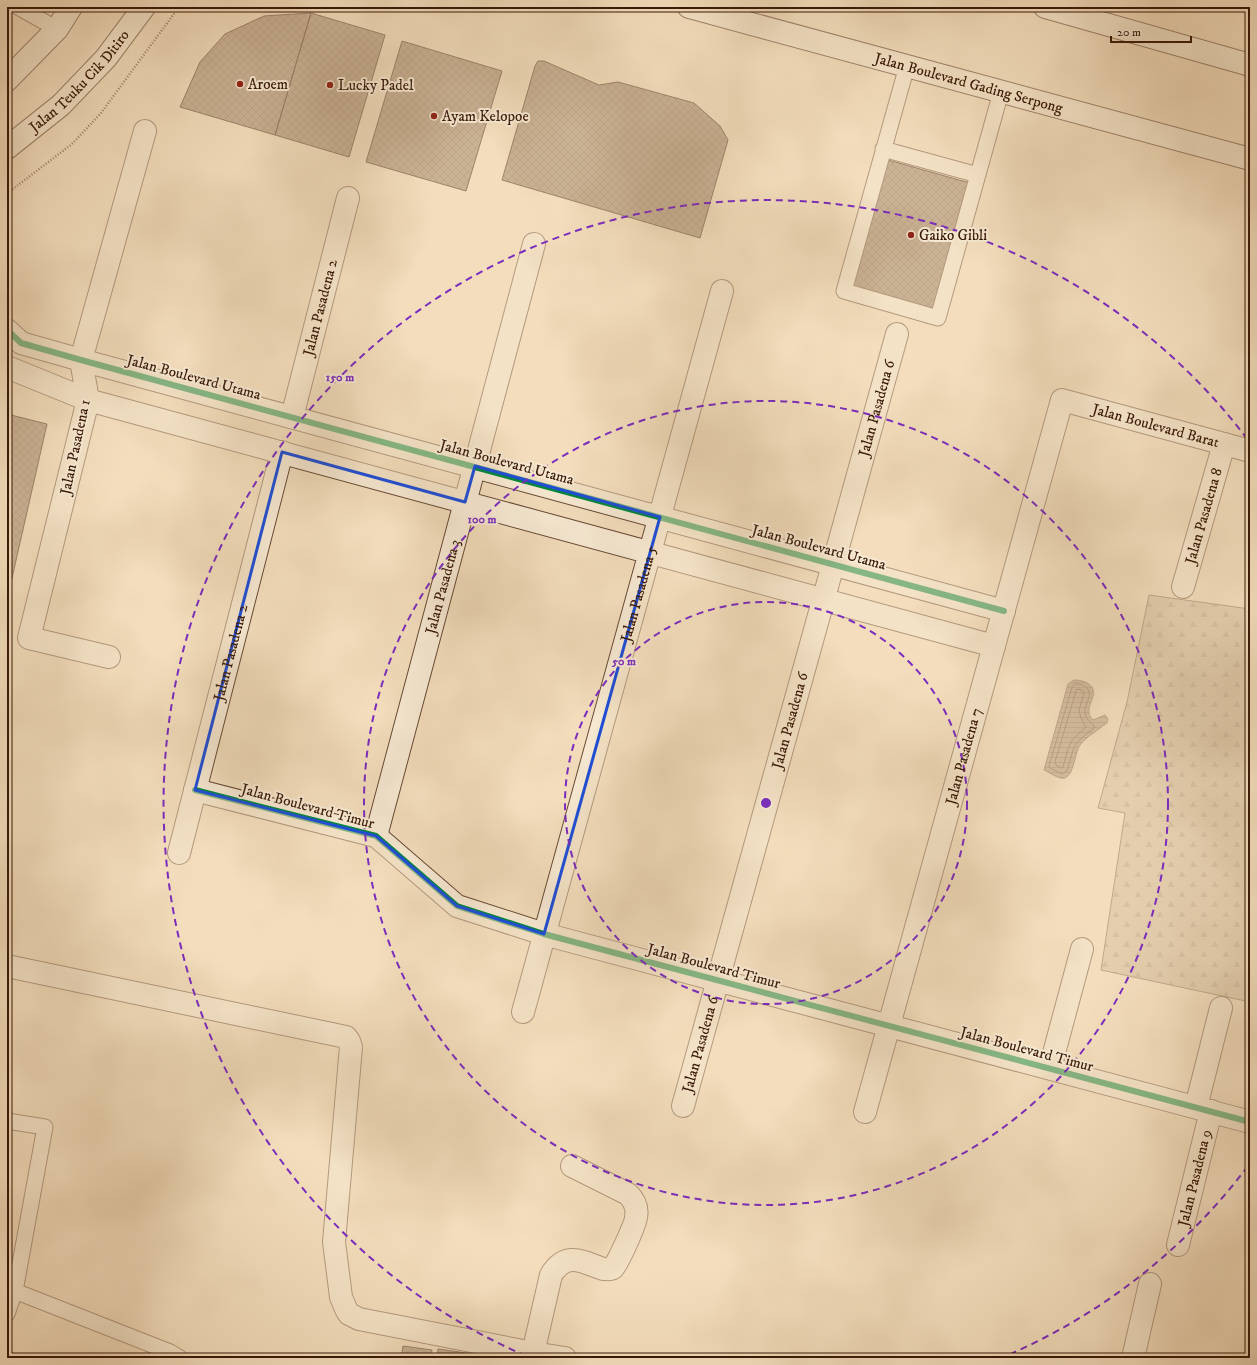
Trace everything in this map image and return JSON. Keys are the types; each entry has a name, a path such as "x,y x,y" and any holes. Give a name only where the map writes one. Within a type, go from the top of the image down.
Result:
{"street":[{"path":"7,80 57,29 71,7"},
{"name":"Jalan Teuku Cik Ditiro","path":"7,148 61,105 106,58 144,7"},
{"name":"Jalan Boulevard Gading Serpong","path":"689,7 1250,159"},
{"path":"1045,7 1250,64"},
{"name":"Jalan Pasadena 1","path":"109,657 30,638 88,400 81,360 145,131"},
{"name":"Jalan Pasadena 2","path":"292,417 348,198"},
{"name":"Jalan Pasadena 3","path":"376,836 534,244"},
{"name":"Jalan Pasadena 5","path":"523,1012 722,291"},
{"name":"Jalan Boulevard Utama","path":"7,330 21,343 81,360 1004,611"},
{"name":"Jalan Pasadena 6","path":"683,1106 897,334"},
{"path":"7,367 88,400 994,646"},
{"name":"Jalan Boulevard Barat","path":"1062,400 1250,451"},
{"name":"Jalan Pasadena 7","path":"865,1112 1062,400"},
{"name":"Jalan Pasadena 8","path":"1184,587 1224,444"},
{"name":"Jalan Pasadena 2","path":"179,854 282,452"},
{"name":"Jalan Boulevard Timur","path":"195,790 376,836 457,906 544,934 1250,1122"},
{"path":"1050,1068 1082,949"},
{"path":"7,966 346,1037 351,1047 334,1242 341,1297 349,1314 359,1319 565,1358"},
{"name":"Jalan Pasadena 9","path":"1178,1245 1221,1008"},
{"path":"533,1353 551,1275 557,1266 563,1261 572,1259 603,1269 613,1268 618,1260 636,1217 634,1201 628,1194 572,1166"},
{"path":"1133,1358 1150,1284"}],"lane":[{"path":"18,7 57,29"},
{"path":"907,66 844,291 938,318 1001,92"},
{"path":"883,149 978,175"},
{"path":"7,1121 45,1127 7,1314"},
{"path":"11,1289 170,1352 180,1358"}],"path":[{"path":"7,192 72,144 100,113 179,7"}],"highlighted area":[{"path":"282,452 465,502 475,466 660,517 544,934 457,906 376,836 195,790"}],"green space":[{"path":"1149,595 1250,609 1250,1002 1101,970 1125,813 1098,808 1127,702"}],"water":[{"path":"1074,680 1085,682 1093,688 1093,696 1089,710 1092,719 1093,720 1105,715 1108,719 1107,723 1082,742 1069,775 1065,778 1061,778 1044,770 1068,684"}],"building":[{"name":"Aroem","path":"311,13 275,135 180,107 200,62 225,34 264,16"},
{"name":"Lucky Padel","path":"311,13 385,35 349,157 275,135"},
{"name":"Ayam Kelopoe","path":"402,41 502,71 466,191 366,162"},
{"path":"538,61 544,61 599,85 618,82 694,103 720,126 728,140 700,238 502,180 535,66"},
{"name":"Gaiko Gibli","path":"888,160 970,183 933,311 852,287"},
{"path":"7,414 47,424 7,600"},
{"path":"403,1346 432,1350 431,1358 401,1358"},
{"path":"438,1349 488,1356 487,1358 437,1358"}],"cycle path":[{"path":"7,330 21,343 81,360 1004,611"},
{"path":"195,790 376,836 457,906 544,934 1250,1122"}],"place":[{"name":"Aroem","path":"240,84"},
{"name":"Lucky Padel","path":"330,85"},
{"name":"Ayam Kelopoe","path":"434,116"},
{"name":"Gaiko Gibli","path":"911,235"}]}
